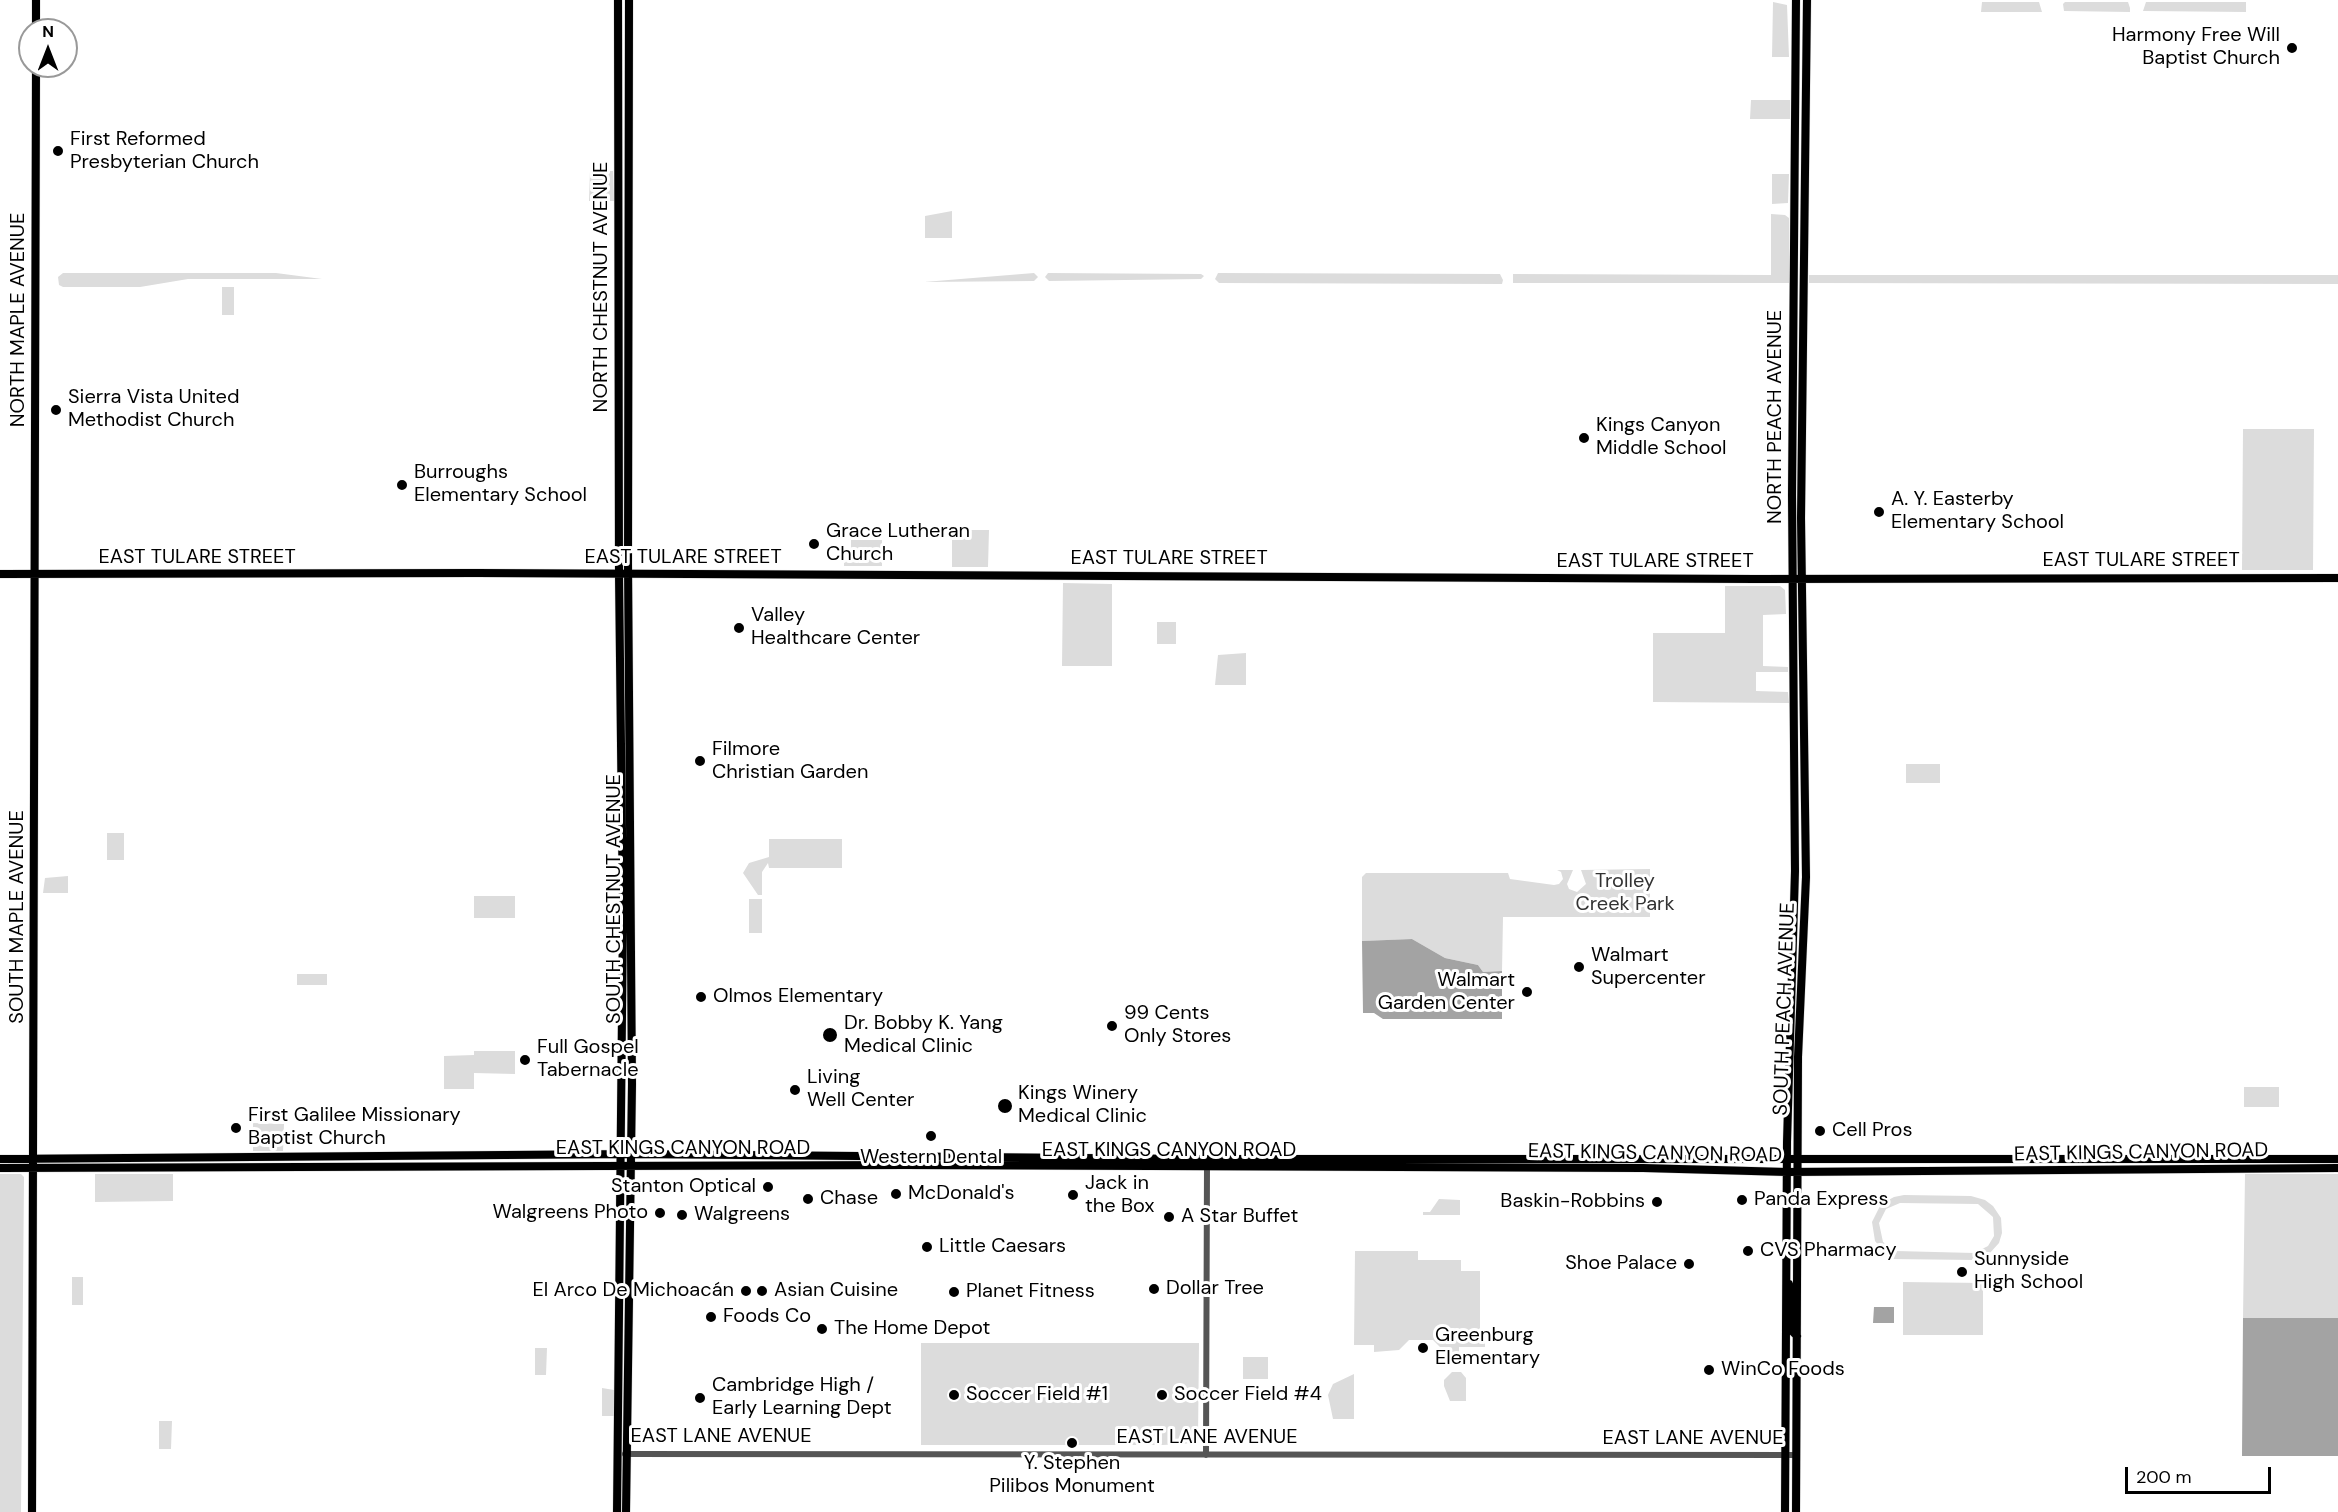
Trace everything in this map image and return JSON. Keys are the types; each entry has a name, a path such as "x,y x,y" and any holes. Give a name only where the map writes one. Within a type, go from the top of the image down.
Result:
{"main road":[{"path":"36,0 36,18"},
{"name":"NORTH CHESTNUT AVENUE","path":"618,0 619,574"},
{"name":"NORTH CHESTNUT AVENUE","path":"628,574 629,0"},
{"name":"NORTH PEACH AVENUE","path":"1795,871 1792,579 1796,0"},
{"name":"NORTH PEACH AVENUE","path":"1801,579 1807,0"},
{"name":"NORTH MAPLE AVENUE","path":"36,78 36,574"},
{"path":"1796,86 1800,97 1800,132 1804,137"},
{"path":"1794,210 1798,215 1803,248"},
{"path":"1793,318 1797,323 1798,355 1802,361"},
{"path":"619,465 623,474 624,499 628,502"},
{"name":"EAST TULARE STREET","path":"0,574 1792,579 2338,578"},
{"name":"SOUTH MAPLE AVENUE","path":"32,1512 36,574"},
{"name":"SOUTH CHESTNUT AVENUE","path":"619,574 622,1011 620,1237 626,1512"},
{"name":"SOUTH CHESTNUT AVENUE","path":"618,1510 623,1454 631,1165 628,574"},
{"name":"SOUTH PEACH AVENUE","path":"1796,1512 1798,1057 1806,871 1801,579"},
{"name":"SOUTH PEACH AVENUE","path":"1787,1512 1785,1455 1787,1160 1795,871"},
{"path":"1794,902 1799,909 1802,952"},
{"path":"1792,968 1796,973 1799,1024"},
{"path":"622,1011 632,1011"},
{"path":"1791,1015 1794,1025 1795,1052 1798,1057"},
{"name":"EAST KINGS CANYON ROAD","path":"0,1159 631,1154 1787,1172 2338,1168"},
{"name":"EAST KINGS CANYON ROAD","path":"0,1168 2338,1159"},
{"path":"620,1237 624,1244 625,1270 629,1276"},
{"path":"1786,1274 1792,1294 1791,1330 1797,1336"},
{"path":"1786,1336 1792,1341 1792,1380 1797,1399"}],"street":[{"path":"1206,1455 1207,1163"},
{"name":"EAST LANE AVENUE","path":"623,1454 1796,1455"}],"green space":[{"path":"1773,2 1787,5 1789,57 1772,57"},
{"path":"1982,2 2039,2 2042,12 1981,12"},
{"path":"2065,2 2128,2 2130,12 2064,11"},
{"path":"2146,2 2246,2 2246,12 2143,11"},
{"path":"1751,100 1790,100 1790,119 1750,119"},
{"path":"590,171 613,171 614,201 589,201"},
{"path":"1772,174 1789,174 1788,203 1772,204"},
{"path":"952,211 952,238 925,238 925,216"},
{"path":"1771,214 1785,215 1789,218 1789,283 1513,283 1513,274 1771,275"},
{"path":"63,273 276,273 322,279 188,279 140,287 63,287 59,285 58,277"},
{"path":"1034,273 1038,277 1034,281 924,282"},
{"path":"1048,273 1201,274 1204,276 1201,279 1049,281 1045,277"},
{"path":"1218,273 1500,274 1503,280 1502,284 1219,283 1215,279"},
{"path":"1809,275 2338,275 2338,284 1809,283"},
{"path":"222,287 234,287 234,315 222,315"},
{"path":"2243,429 2314,429 2313,570 2242,570"},
{"path":"952,530 989,530 988,567 952,567"},
{"path":"851,540 882,540 882,566 844,566 844,552 851,552"},
{"path":"1063,583 1112,584 1112,666 1062,666"},
{"path":"1725,586 1780,586 1785,590 1786,614 1763,615 1763,666 1788,667 1788,672 1756,672 1756,691 1788,692 1789,703 1653,702 1653,633 1725,633"},
{"path":"1157,622 1176,622 1176,644 1157,644"},
{"path":"1246,653 1246,685 1215,685 1218,655"},
{"path":"1906,764 1940,764 1940,783 1906,783"},
{"path":"107,833 124,833 124,860 107,860"},
{"path":"769,839 842,839 842,868 769,868 768,863 762,872 762,895 758,895 743,873 749,863 769,857"},
{"name":"Trolley Creek Park","path":"1650,869 1650,917 1503,917 1502,971 1483,972 1478,965 1445,958 1412,939 1362,941 1362,877 1366,873 1508,873 1510,879 1554,885 1559,884 1563,879 1561,872 1557,870 1573,870 1567,884 1569,889 1577,892 1586,884 1581,870"},
{"path":"68,876 68,893 43,893 45,878"},
{"path":"474,896 515,896 515,918 474,918"},
{"path":"749,899 762,899 762,933 749,933"},
{"path":"297,974 327,974 327,985 297,985"},
{"path":"474,1051 515,1051 515,1074 474,1073 474,1089 444,1089 444,1056 474,1055"},
{"path":"2244,1087 2279,1087 2279,1107 2244,1107"},
{"path":"253,1123 284,1124 283,1151 253,1151"},
{"path":"0,1174 21,1174 24,1177 21,1512 0,1512"},
{"path":"95,1174 173,1174 173,1201 95,1202"},
{"path":"2245,1174 2338,1174 2338,1318 2243,1318"},
{"path":"1904,1195 1971,1196 1985,1200 1993,1206 2001,1218 2002,1233 1999,1243 1989,1254 1975,1260 1890,1259 1875,1241 1872,1222 1881,1204","holes":["1900,1203 1978,1204 1993,1217 1994,1236 1988,1246 1974,1253 1896,1251 1883,1242 1879,1223 1886,1209"]},
{"path":"1439,1199 1460,1200 1460,1215 1423,1215 1423,1212 1430,1212"},
{"path":"1355,1251 1418,1251 1418,1260 1461,1260 1461,1271 1480,1271 1480,1331 1471,1333 1485,1333 1485,1347 1459,1347 1459,1352 1445,1352 1433,1340 1409,1340 1399,1350 1374,1352 1374,1345 1354,1345"},
{"path":"72,1277 83,1277 83,1305 72,1305"},
{"path":"1903,1282 1983,1283 1983,1335 1903,1335"},
{"path":"921,1343 1199,1343 1198,1439 1194,1443 1163,1445 921,1445"},
{"path":"535,1348 547,1348 546,1375 535,1375"},
{"path":"1243,1357 1268,1357 1268,1379 1243,1379"},
{"path":"1452,1372 1461,1372 1466,1378 1466,1401 1450,1401 1444,1380"},
{"path":"1354,1374 1354,1419 1333,1419 1328,1395 1333,1384"},
{"path":"602,1388 614,1390 614,1416 602,1416"},
{"path":"159,1421 172,1421 171,1449 159,1449"}],"shaded area":[{"path":"1412,939 1445,958 1478,965 1483,972 1502,971 1502,1019 1383,1019 1374,1013 1363,1013 1362,941"},
{"path":"1874,1307 1894,1307 1894,1323 1873,1323"},
{"path":"2243,1318 2338,1318 2338,1456 2242,1456"}],"place":[{"name":"Harmony Free Will Baptist Church","path":"2292,48"},
{"name":"First Reformed Presbyterian Church","path":"58,151"},
{"name":"Sierra Vista United Methodist Church","path":"56,410"},
{"name":"Kings Canyon Middle School","path":"1584,438"},
{"name":"Burroughs Elementary School","path":"402,485"},
{"name":"A. Y. Easterby Elementary School","path":"1879,512"},
{"name":"Grace Lutheran Church","path":"814,544"},
{"name":"Valley Healthcare Center","path":"739,628"},
{"name":"Filmore Christian Garden","path":"700,761"},
{"name":"Walmart Supercenter","path":"1579,967"},
{"name":"Walmart Garden Center","path":"1527,992"},
{"name":"Olmos Elementary","path":"701,997"},
{"name":"99 Cents Only Stores","path":"1112,1026"},
{"name":"Dr. Bobby K. Yang Medical Clinic","path":"830,1035"},
{"name":"Full Gospel Tabernacle","path":"525,1060"},
{"name":"Living Well Center","path":"795,1090"},
{"name":"Kings Winery Medical Clinic","path":"1005,1106"},
{"name":"First Galilee Missionary Baptist Church","path":"236,1128"},
{"name":"Cell Pros","path":"1820,1131"},
{"name":"Western Dental","path":"931,1136"},
{"name":"Stanton Optical","path":"768,1187"},
{"name":"McDonald's","path":"896,1194"},
{"name":"Jack in the Box","path":"1073,1195"},
{"name":"Chase","path":"808,1199"},
{"name":"Panda Express","path":"1742,1200"},
{"name":"Baskin-Robbins","path":"1657,1202"},
{"name":"Walgreens Photo","path":"660,1213"},
{"name":"Walgreens","path":"682,1215"},
{"name":"A Star Buffet","path":"1169,1217"},
{"name":"Little Caesars","path":"927,1247"},
{"name":"CVS Pharmacy","path":"1748,1251"},
{"name":"Shoe Palace","path":"1689,1264"},
{"name":"Sunnyside High School","path":"1962,1272"},
{"name":"Dollar Tree","path":"1154,1289"},
{"name":"El Arco De Michoacán","path":"746,1291"},
{"name":"Asian Cuisine","path":"762,1291"},
{"name":"Planet Fitness","path":"954,1292"},
{"name":"Foods Co","path":"711,1317"},
{"name":"The Home Depot","path":"822,1329"},
{"name":"Greenburg Elementary","path":"1423,1348"},
{"name":"WinCo Foods","path":"1709,1370"},
{"name":"Soccer Field #1","path":"954,1395"},
{"name":"Soccer Field #4","path":"1162,1395"},
{"name":"Cambridge High / Early Learning Dept","path":"700,1398"},
{"name":"Y. Stephen Pilibos Monument","path":"1072,1443"}]}
